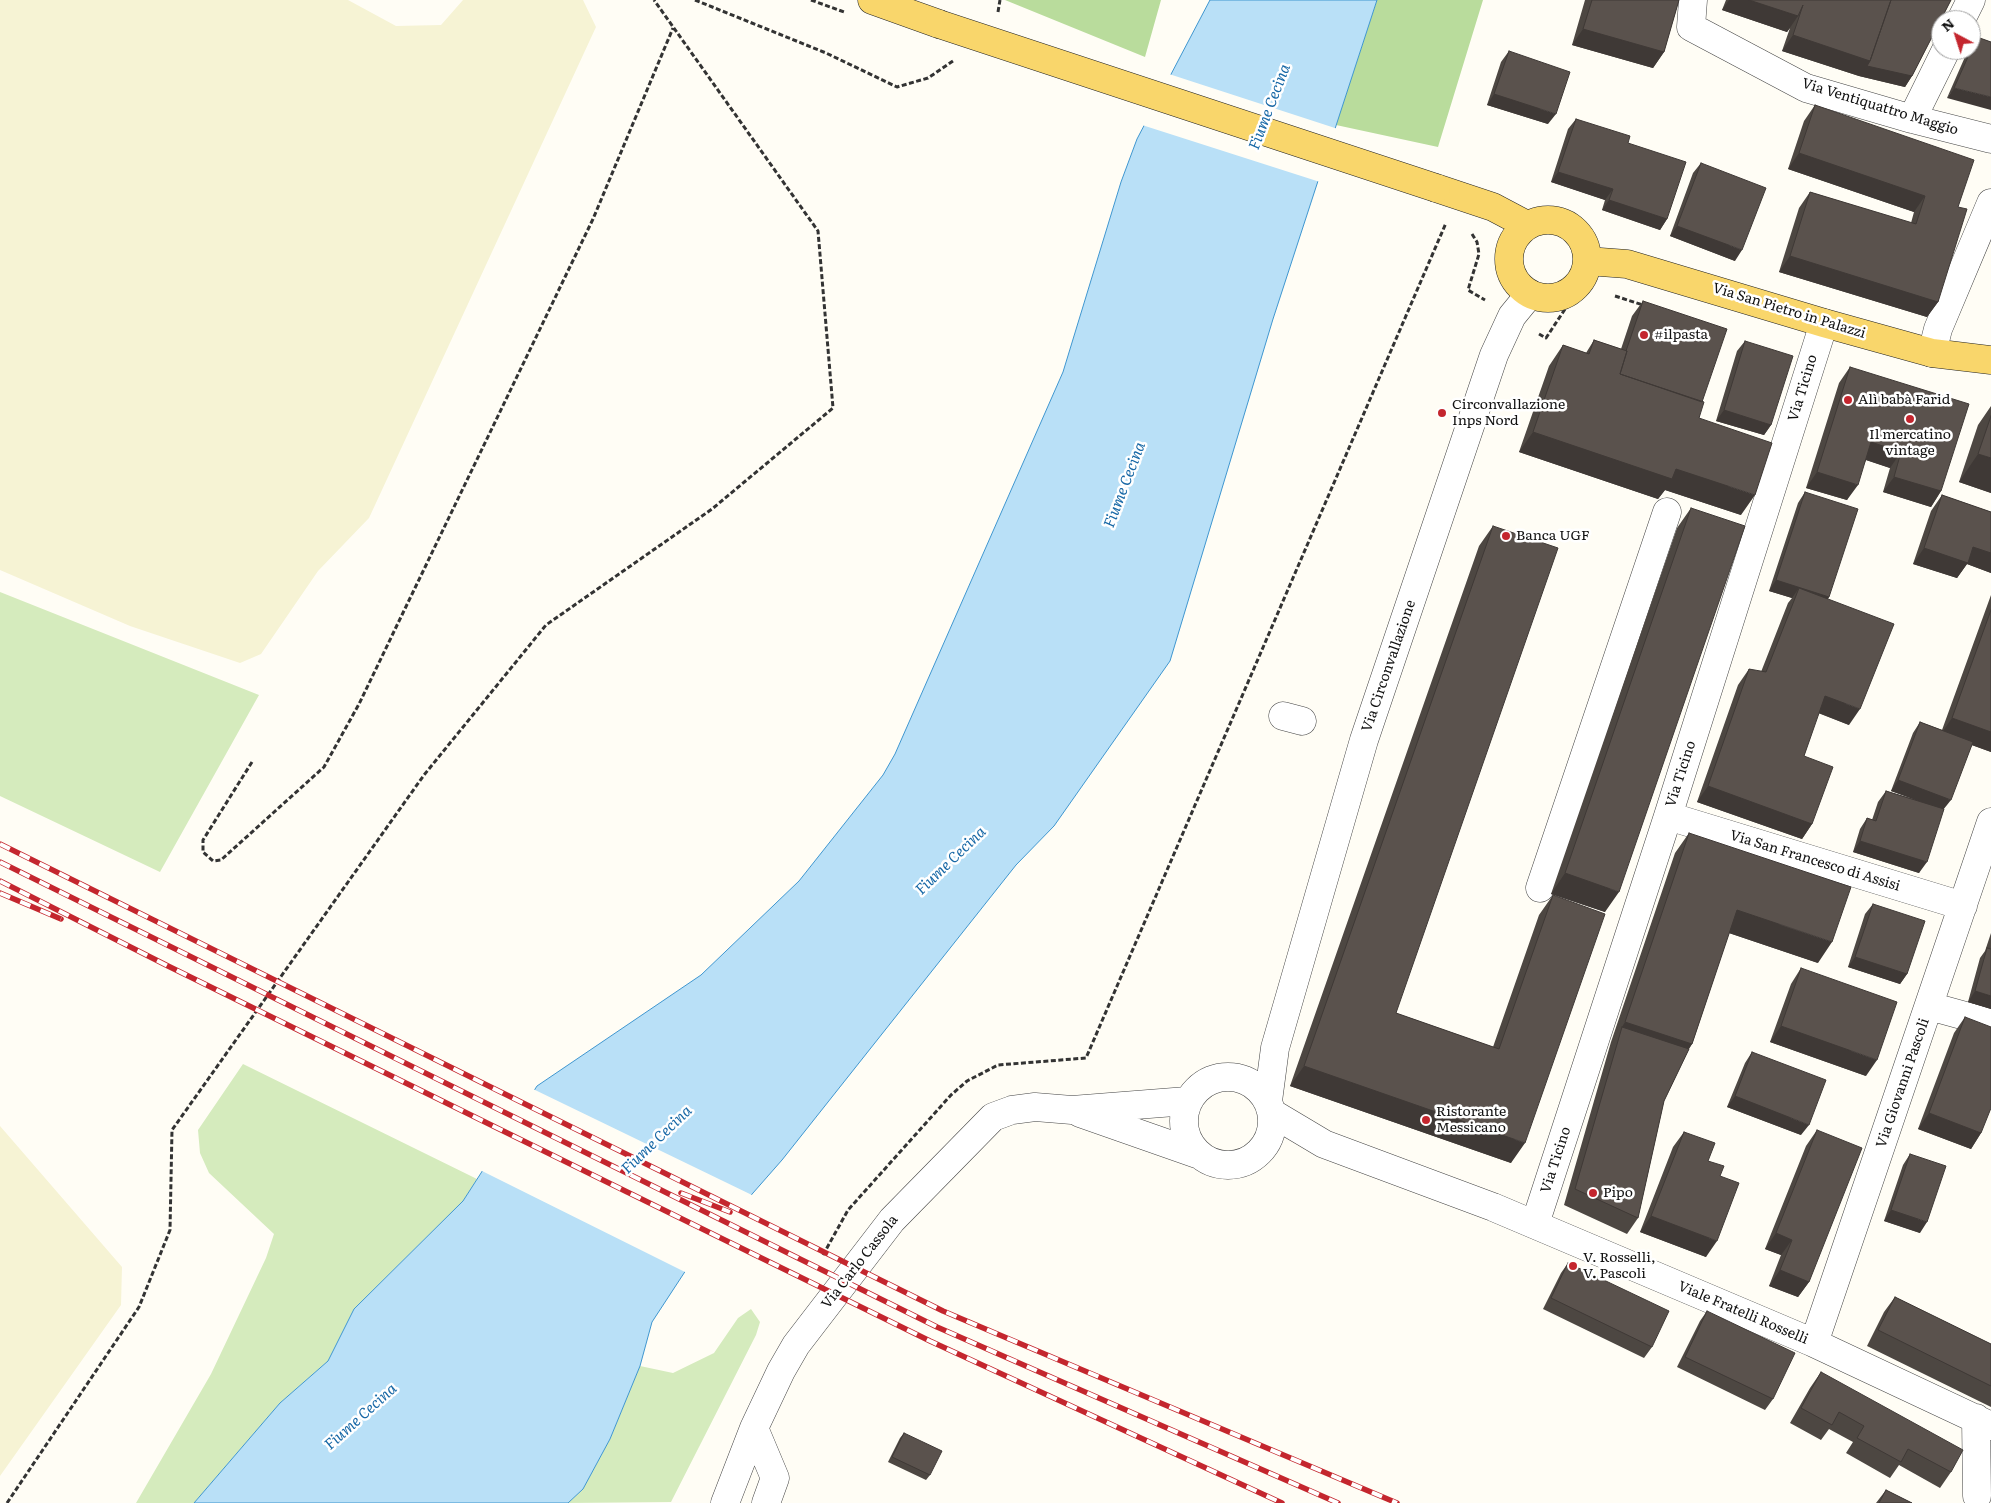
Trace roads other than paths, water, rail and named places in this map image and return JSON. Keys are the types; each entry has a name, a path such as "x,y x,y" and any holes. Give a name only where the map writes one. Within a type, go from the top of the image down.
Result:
{"main road":[{"path":"872,0 939,24 1436,188 1493,208 1527,225"},
{"path":"1551,219 1563,222 1573,228 1581,238 1586,249 1587,261 1584,274 1577,285 1567,293 1555,298 1542,298 1530,294 1520,287 1513,278 1508,254 1518,232 1538,220 1551,219"},
{"name":"Via San Pietro in Palazzi","path":"1587,261 1627,264 1932,353 1991,360"}],"street":[{"name":"Via Ventiquattro Maggio","path":"1693,0 1691,28 1806,88 1912,119 1991,139"},
{"path":"1912,119 1941,60"},
{"path":"1932,353 1938,328 1991,203"},
{"name":"Via Circonvallazione","path":"1270,1107 1275,1048 1364,740 1494,355 1512,316 1530,294"},
{"name":"Via Ticino","path":"1535,1224 1668,816 1824,323"},
{"path":"1540,888 1667,512"},
{"name":"Via San Francesco di Assisi","path":"1668,816 1963,906"},
{"name":"Via Giovanni Pascoli","path":"1814,1343 1991,822"},
{"path":"1929,1006 1991,1023"},
{"path":"1236,1077 1275,1048"},
{"path":"1222,1076 1236,1077 1249,1081 1260,1090 1270,1107 1272,1125 1269,1137 1263,1148 1252,1158 1238,1164 1224,1165 1210,1162 1197,1154 1188,1142 1184,1129 1183,1114 1187,1101 1196,1089 1208,1081 1222,1076"},
{"name":"Via Carlo Cassola","path":"725,1503 754,1428 781,1371 796,1345 892,1220 992,1117 1012,1110 1035,1107 1072,1110 1187,1101"},
{"name":"Viale Fratelli Rosselli","path":"1270,1107 1324,1144 1493,1206 1814,1343 1983,1422"},
{"name":"Via Carlo Cassola","path":"1072,1110 1197,1154"},
{"name":"Viale Fratelli Rosselli","path":"1263,1148 1324,1144"},
{"path":"1977,1496 1983,1422"},
{"path":"754,1428 775,1478 766,1503"}],"water":[{"name":"Fiume Cecina","path":"1210,0 1377,0 1273,319 1170,661 1054,826 1016,865 782,1160 688,1267 652,1322 640,1366 610,1439 583,1489 568,1503 194,1503 280,1403 328,1361 354,1309 463,1201 537,1086 701,975 799,881 883,775 895,754 1063,372 1121,182 1137,139"}],"railway":[{"path":"0,844 943,1311 1397,1503"},
{"path":"0,862 937,1327 1338,1503"},
{"path":"0,881 168,966 930,1341 1282,1503"},
{"path":"0,893 61,919"},
{"path":"681,1193 730,1212"}],"place":[{"name":"#ilpasta","path":"1644,335"},
{"name":"Alì babà Farid","path":"1848,400"},
{"name":"Circonvallazione Inps Nord","path":"1442,413"},
{"name":"Il mercatino vintage","path":"1910,419"},
{"name":"Banca UGF","path":"1506,536"},
{"name":"Ristorante Messicano","path":"1426,1120"},
{"name":"Pipo","path":"1593,1193"},
{"name":"V. Rosselli, V. Pascoli","path":"1573,1266"}]}
